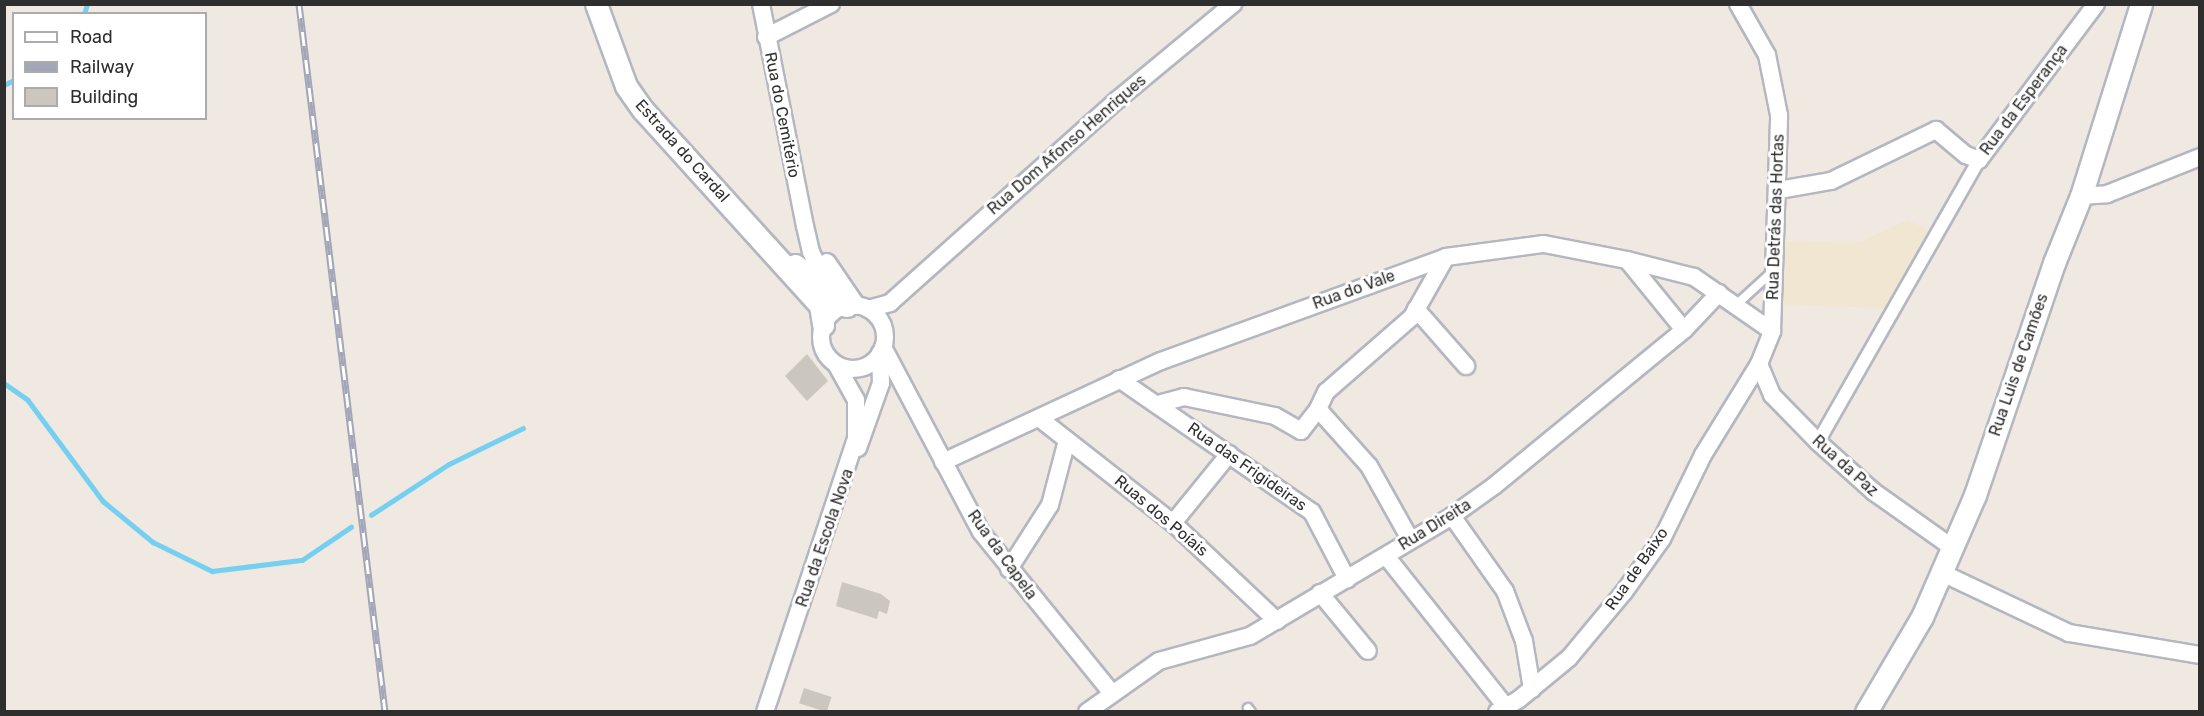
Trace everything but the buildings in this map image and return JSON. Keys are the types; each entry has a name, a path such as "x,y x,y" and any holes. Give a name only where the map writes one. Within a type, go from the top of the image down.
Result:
{"street":[{"name":"Estrada do Cardal","path":"596,4 626,86 643,110 775,252 820,305 844,308"},
{"name":"Rua do Cemitério","path":"761,4 811,252 844,308"},
{"path":"766,37 831,4"},
{"name":"Rua Dom Afonso Henriques","path":"844,308 890,303 1117,100 1233,4"},
{"name":"Rua Detrás das Hortas","path":"1738,4 1767,55 1779,115 1779,190 1772,272 1772,331 1759,364"},
{"name":"Rua da Esperança","path":"1779,190 1831,181 1936,130 1966,155 1979,160 2096,4"},
{"name":"Rua Luis de Camões","path":"1866,711 1922,617 1953,548 2081,196 2141,4"},
{"path":"2081,196 2107,194 2199,158"},
{"path":"1818,442 1979,160"},
{"name":"Rua do Cemitério","path":"805,226 844,308"},
{"name":"Rua do Vale","path":"943,462 1119,379 1446,257 1544,244 1627,260 1694,277 1772,331"},
{"name":"Estrada do Cardal","path":"775,252 844,308"},
{"path":"1158,404 1184,397 1275,416 1301,431 1318,409 1326,392 1412,317 1446,257"},
{"path":"1627,260 1684,330"},
{"name":"Rua Dom Afonso Henriques","path":"883,347 905,290"},
{"name":"Rua Direita","path":"1087,711 1111,692 1159,661 1250,636 1452,516 1494,486 1684,330 1719,293"},
{"path":"850,465 868,427 881,383 883,347 881,322 844,308 823,347 836,364 855,369 874,361 883,347"},
{"path":"1416,309 1466,366"},
{"name":"Rua da Capela","path":"883,347 916,404 943,462 981,532 1111,692"},
{"name":"Rua da Escola Nova","path":"765,711 850,465 856,438 856,400 836,364"},
{"name":"Rua da Paz","path":"1759,364 1772,394 1818,442 1874,492 1953,548"},
{"name":"Rua de Baixo","path":"1511,707 1569,658 1662,539 1703,455 1759,364"},
{"name":"Rua das Frigideiras","path":"1119,379 1312,512 1347,579"},
{"name":"Rua da Capela","path":"881,383 897,384 916,404"},
{"path":"1318,409 1369,466 1410,539"},
{"name":"Ruas dos Poíais","path":"1039,418 1173,523 1277,621"},
{"path":"1009,569 1050,505 1067,440"},
{"path":"1173,523 1230,454"},
{"path":"1452,516 1505,591 1524,640 1532,689"},
{"path":"1386,556 1511,707"},
{"path":"1942,573 2069,633 2199,655"},
{"path":"1320,593 1368,651"}],"lane":[{"path":"1737,305 1772,272"}],"shaded area":[{"path":"1908,220 1928,230 1887,308 1781,305 1784,241 1860,242"}],"waterway":[{"path":"85,12 87,4"},
{"path":"4,85 12,81"},
{"path":"4,383 28,400 103,501 153,542 212,571 302,560 351,527"},
{"path":"371,515 449,464 523,428"}],"railway":[{"path":"299,4 385,712"}]}
